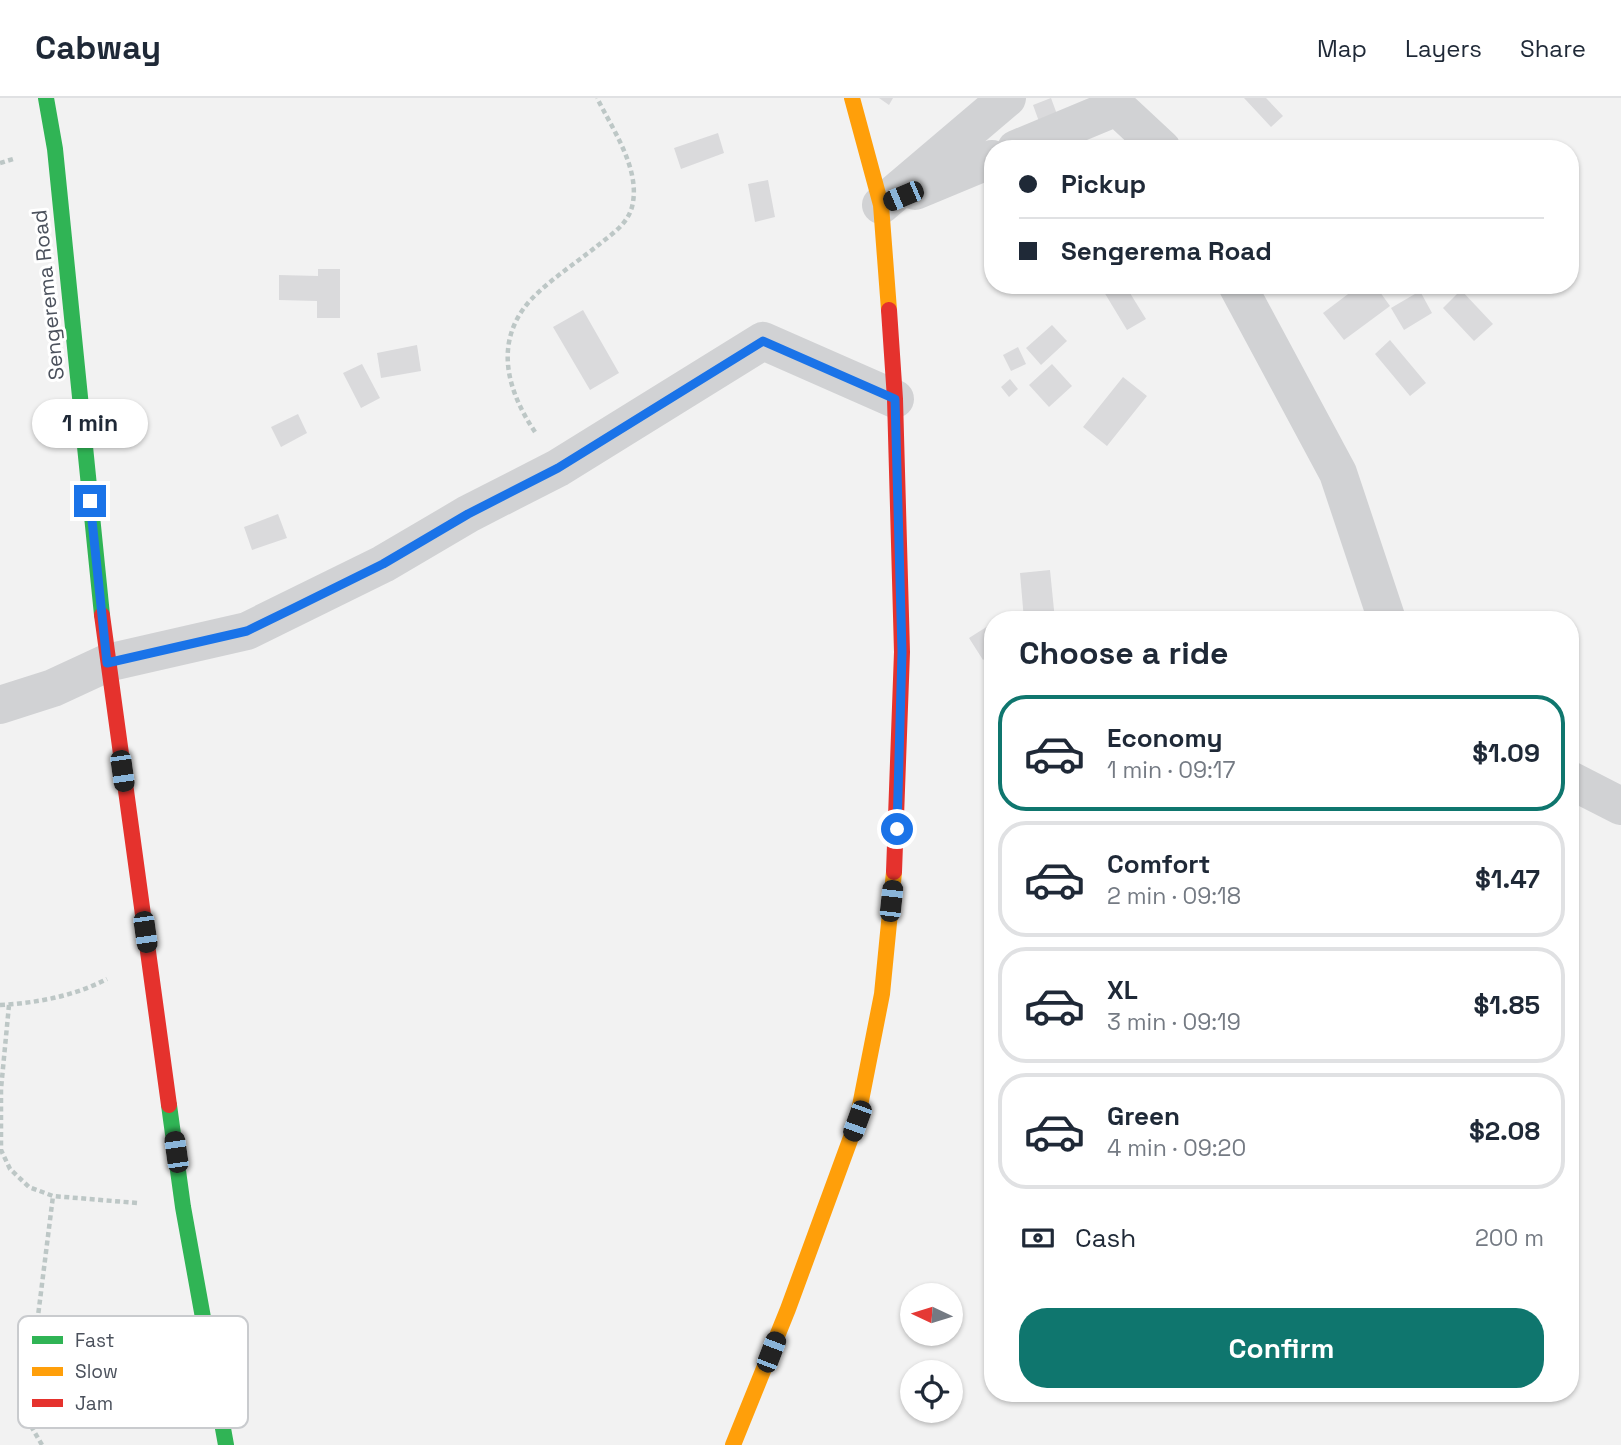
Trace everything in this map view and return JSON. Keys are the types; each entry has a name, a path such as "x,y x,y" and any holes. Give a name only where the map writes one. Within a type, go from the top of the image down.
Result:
{"street":[{"name":"Sengerema Road","path":"46,98 55,149 107,663 183,1207 203,1316"},
{"path":"733,1445 783,1321 857,1121 882,994 896,854 902,652 895,399 881,205 852,98"},
{"path":"881,205 1007,98"},
{"path":"1038,140 1117,107 1152,140"},
{"path":"881,205 984,162"},
{"path":"1242,294 1338,473 1384,611"},
{"path":"0,705 53,688 107,663 247,631 383,564 468,514 558,468 763,341 895,399"},
{"path":"1579,785 1621,806"}],"path":[{"path":"558,468 517,405 508,378 509,341 523,309 615,233 630,215 634,199 624,152 597,98"},
{"path":"0,1005 86,990 148,958"},
{"path":"9,1005 1,1089 1,1150 10,1169 29,1187 53,1196 183,1207"},
{"path":"38,1316 53,1196"},
{"path":"32,1428 42,1445"}],"building":[{"path":"879,98 893,98 889,105"},
{"path":"1051,98 1067,140 1046,140 1033,105"},
{"path":"1244,98 1266,98 1283,116 1271,127"},
{"path":"718,133 724,153 681,169 674,148"},
{"path":"768,180 775,217 755,222 748,184"},
{"path":"318,269 340,269 340,318 317,318 317,301 279,300 279,275 318,276"},
{"path":"1105,294 1131,294 1146,319 1127,330"},
{"path":"1348,294 1381,294 1390,306 1344,340 1323,313"},
{"path":"1415,294 1422,294 1432,313 1404,330 1391,308"},
{"path":"1457,294 1465,294 1493,324 1474,341 1443,308"},
{"path":"583,310 619,373 590,390 553,327"},
{"path":"1052,325 1067,341 1041,365 1026,348"},
{"path":"1390,340 1426,383 1410,396 1375,354"},
{"path":"417,345 421,371 381,378 377,353"},
{"path":"1018,347 1026,364 1011,371 1003,355"},
{"path":"362,364 380,398 361,408 343,373"},
{"path":"1052,364 1072,386 1049,407 1029,385"},
{"path":"1123,377 1147,396 1107,446 1083,427"},
{"path":"1010,379 1018,389 1009,397 1001,387"},
{"path":"298,414 307,433 281,447 271,427"},
{"path":"278,514 287,538 252,550 244,527"},
{"path":"1050,570 1054,611 1023,611 1020,573"},
{"path":"984,629 983,660 969,638"}],"traffic: fast":[{"path":"46,98 55,149 102,615"},
{"path":"169,1105 183,1207 203,1316"},
{"path":"223,1428 226,1445"}],"traffic: slow":[{"path":"852,98 881,205 889,310"},
{"path":"733,1445 788,1309 857,1121 882,994 894,872"}],"traffic: jam":[{"path":"889,310 895,399 902,652 894,872"},
{"path":"102,615 169,1105"}],"route":[{"path":"90,501 107,663 247,631 292,609 383,564 468,514 558,468 763,341 895,399 902,652 897,829"}]}
